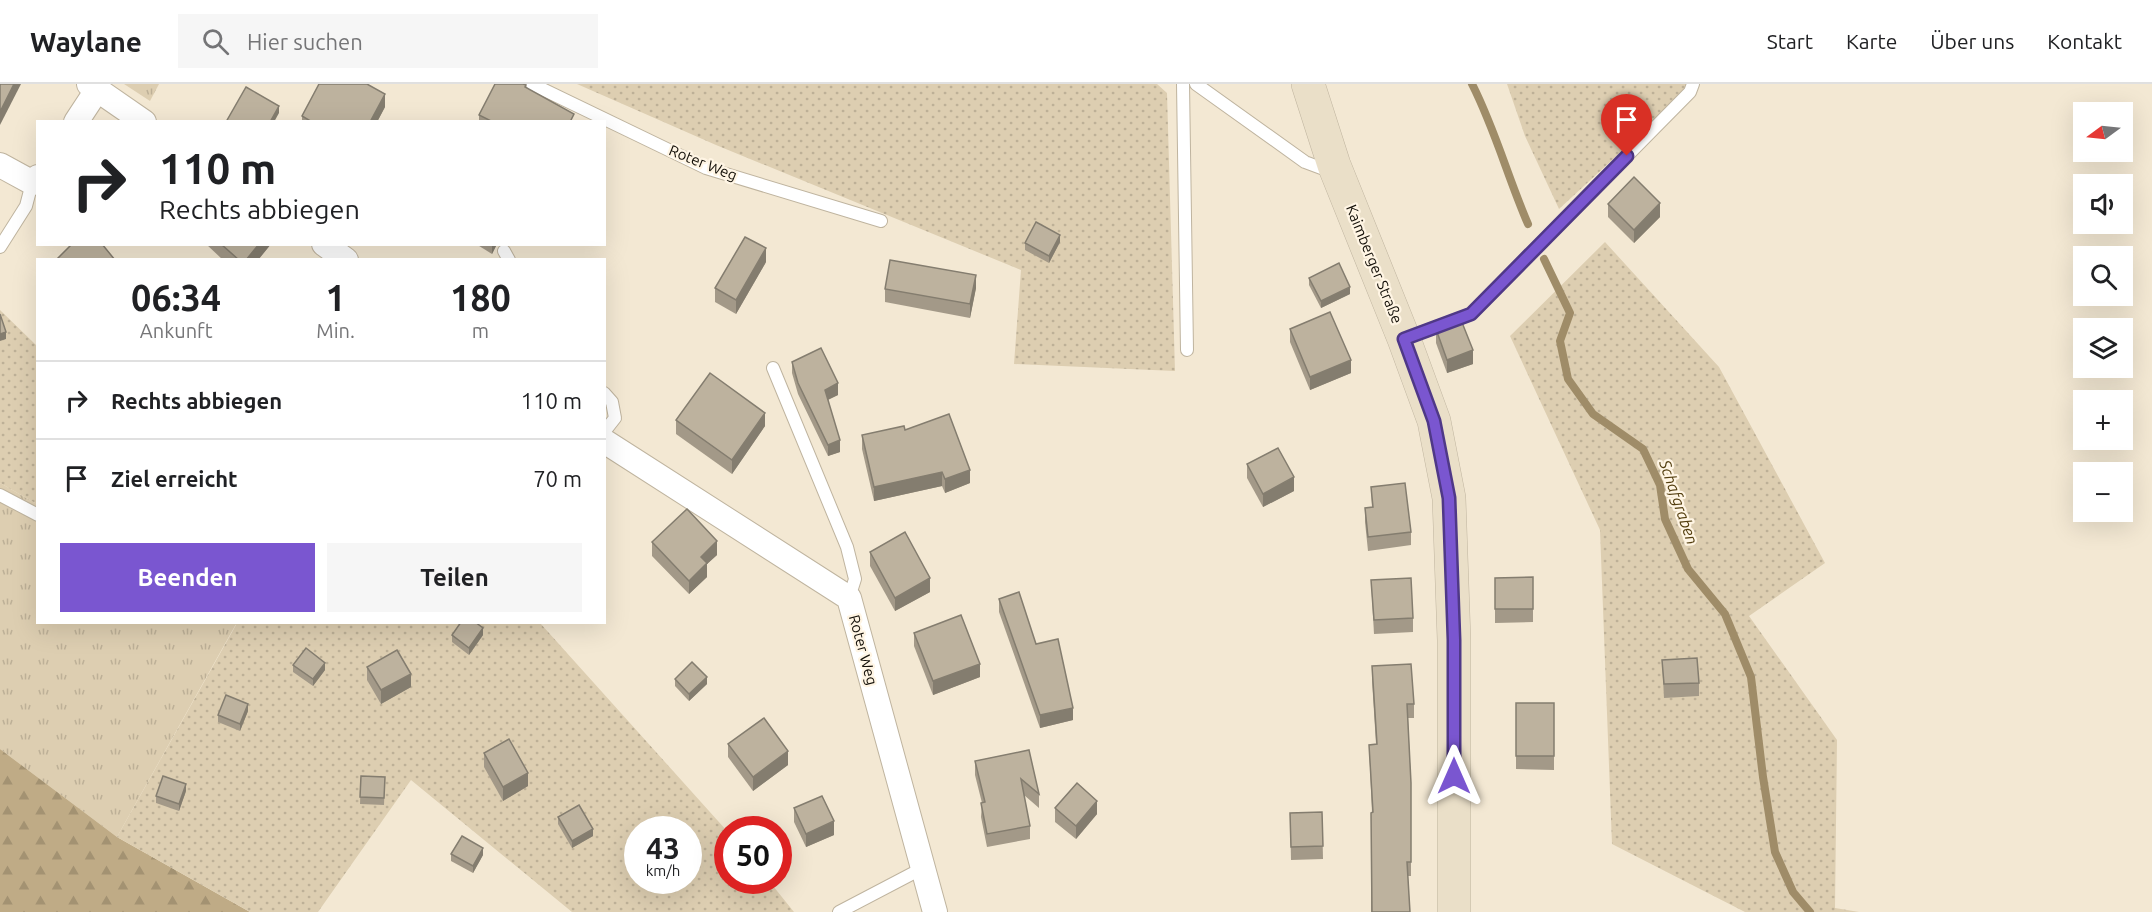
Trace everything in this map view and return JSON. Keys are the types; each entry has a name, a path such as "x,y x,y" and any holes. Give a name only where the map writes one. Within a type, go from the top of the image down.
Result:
{"main road":[{"name":"Kaimberger Straße","path":"1308,84 1334,165 1404,339 1434,421 1449,498 1454,640 1454,912"}],"street":[{"path":"77,120 93,87 141,120"},
{"path":"0,165 35,180"},
{"path":"327,246 343,258"},
{"name":"Roter Weg","path":"606,442 849,598 935,912"}],"lane":[{"name":"Roter Weg","path":"532,84 706,168 881,221"},
{"path":"1183,84 1187,350"},
{"path":"1196,84 1305,162 1321,168 1334,165"},
{"path":"1404,339 1471,314 1690,92 1694,84"},
{"path":"0,247 26,207 35,180"},
{"path":"773,368 847,547 855,579 849,598"},
{"path":"606,395 612,402 615,418 606,429"},
{"path":"0,495 36,514"},
{"path":"839,912 923,868"}],"green space":[{"path":"124,84 159,84 150,101"},
{"path":"577,84 1157,84 1167,93 1175,371 1014,364 1021,270 716,145"},
{"path":"1507,84 1690,84 1687,91 1559,209 1525,136"},
{"path":"1605,242 1719,367 1825,563 1749,616 1837,740 1835,908 1859,912 1745,912 1612,844 1600,530 1510,336"},
{"path":"0,310 36,345 36,503 0,483"},
{"path":"0,483 36,503 36,624 236,624 117,837 0,749"},
{"path":"234,624 541,624 714,817 714,894 779,894 794,912 572,912 411,780 318,912 250,912 117,837"},
{"path":"0,749 117,837 250,912 0,912"}],"building":[{"path":"0,84 14,84 0,112"},
{"path":"319,84 367,84 385,94 371,120 309,120 302,116"},
{"path":"495,84 526,85 525,87 574,114 571,120 489,120 479,115"},
{"path":"246,87 279,106 271,120 227,120"},
{"path":"1634,177 1660,203 1634,230 1608,204"},
{"path":"1036,222 1060,235 1049,256 1025,243"},
{"path":"745,237 766,248 736,300 715,288"},
{"path":"70,246 104,246 113,258 58,258"},
{"path":"223,246 257,246 248,258 237,258"},
{"path":"890,260 976,275 970,304 885,289"},
{"path":"1339,263 1350,287 1321,301 1309,278"},
{"path":"1330,312 1351,360 1310,377 1290,329"},
{"path":"0,314 6,332 0,334"},
{"path":"1461,320 1473,350 1447,360 1436,329"},
{"path":"821,348 838,383 825,390 840,440 828,445 798,383 792,362"},
{"path":"710,373 765,413 732,460 676,420"},
{"path":"949,414 970,470 945,479 942,472 874,487 862,435 904,426 905,430"},
{"path":"1278,448 1294,477 1263,494 1247,464"},
{"path":"1405,483 1411,532 1368,537 1365,508 1373,507 1371,487"},
{"path":"687,509 717,541 701,557 707,563 689,581 652,542"},
{"path":"905,532 930,578 895,598 870,552"},
{"path":"1533,577 1533,609 1495,609 1495,578"},
{"path":"1411,578 1413,618 1374,620 1371,580"},
{"path":"1019,592 1036,644 1058,639 1073,708 1040,715 999,599"},
{"path":"961,615 980,664 933,681 914,633"},
{"path":"460,624 478,624 483,628 469,648 452,635"},
{"path":"306,648 325,663 313,679 293,665"},
{"path":"397,650 411,674 381,690 367,667"},
{"path":"1697,658 1699,683 1664,684 1662,660"},
{"path":"692,662 707,677 689,694 675,679"},
{"path":"1411,664 1414,704 1407,704 1411,783 1411,862 1407,862 1410,912 1372,912 1371,813 1373,812 1369,745 1377,744 1372,666"},
{"path":"226,695 248,704 240,724 218,715"},
{"path":"1516,703 1554,703 1554,756 1516,756"},
{"path":"764,718 788,751 753,777 728,744"},
{"path":"509,739 528,773 503,787 484,753"},
{"path":"1029,750 1039,794 1021,779 1030,826 987,834 981,803 985,802 975,761"},
{"path":"163,776 186,784 179,804 156,796"},
{"path":"361,776 385,777 384,798 360,797"},
{"path":"1077,783 1097,801 1076,826 1055,808"},
{"path":"822,796 834,821 806,834 794,808"},
{"path":"579,805 593,829 572,841 558,817"},
{"path":"1322,812 1323,846 1291,847 1290,813"},
{"path":"462,836 483,848 473,866 451,854"}],"waterway":[{"name":"Schafgraben","path":"1472,84 1488,118 1528,224"},
{"name":"Schafgraben","path":"1544,259 1570,313 1560,341 1568,379 1593,414 1643,449 1660,485 1665,519 1688,569 1725,614 1751,677 1775,852 1793,892 1810,912"}],"route":[{"path":"1454,776 1454,640 1449,498 1434,421 1404,339 1447,325 1471,314 1627,156"}]}
